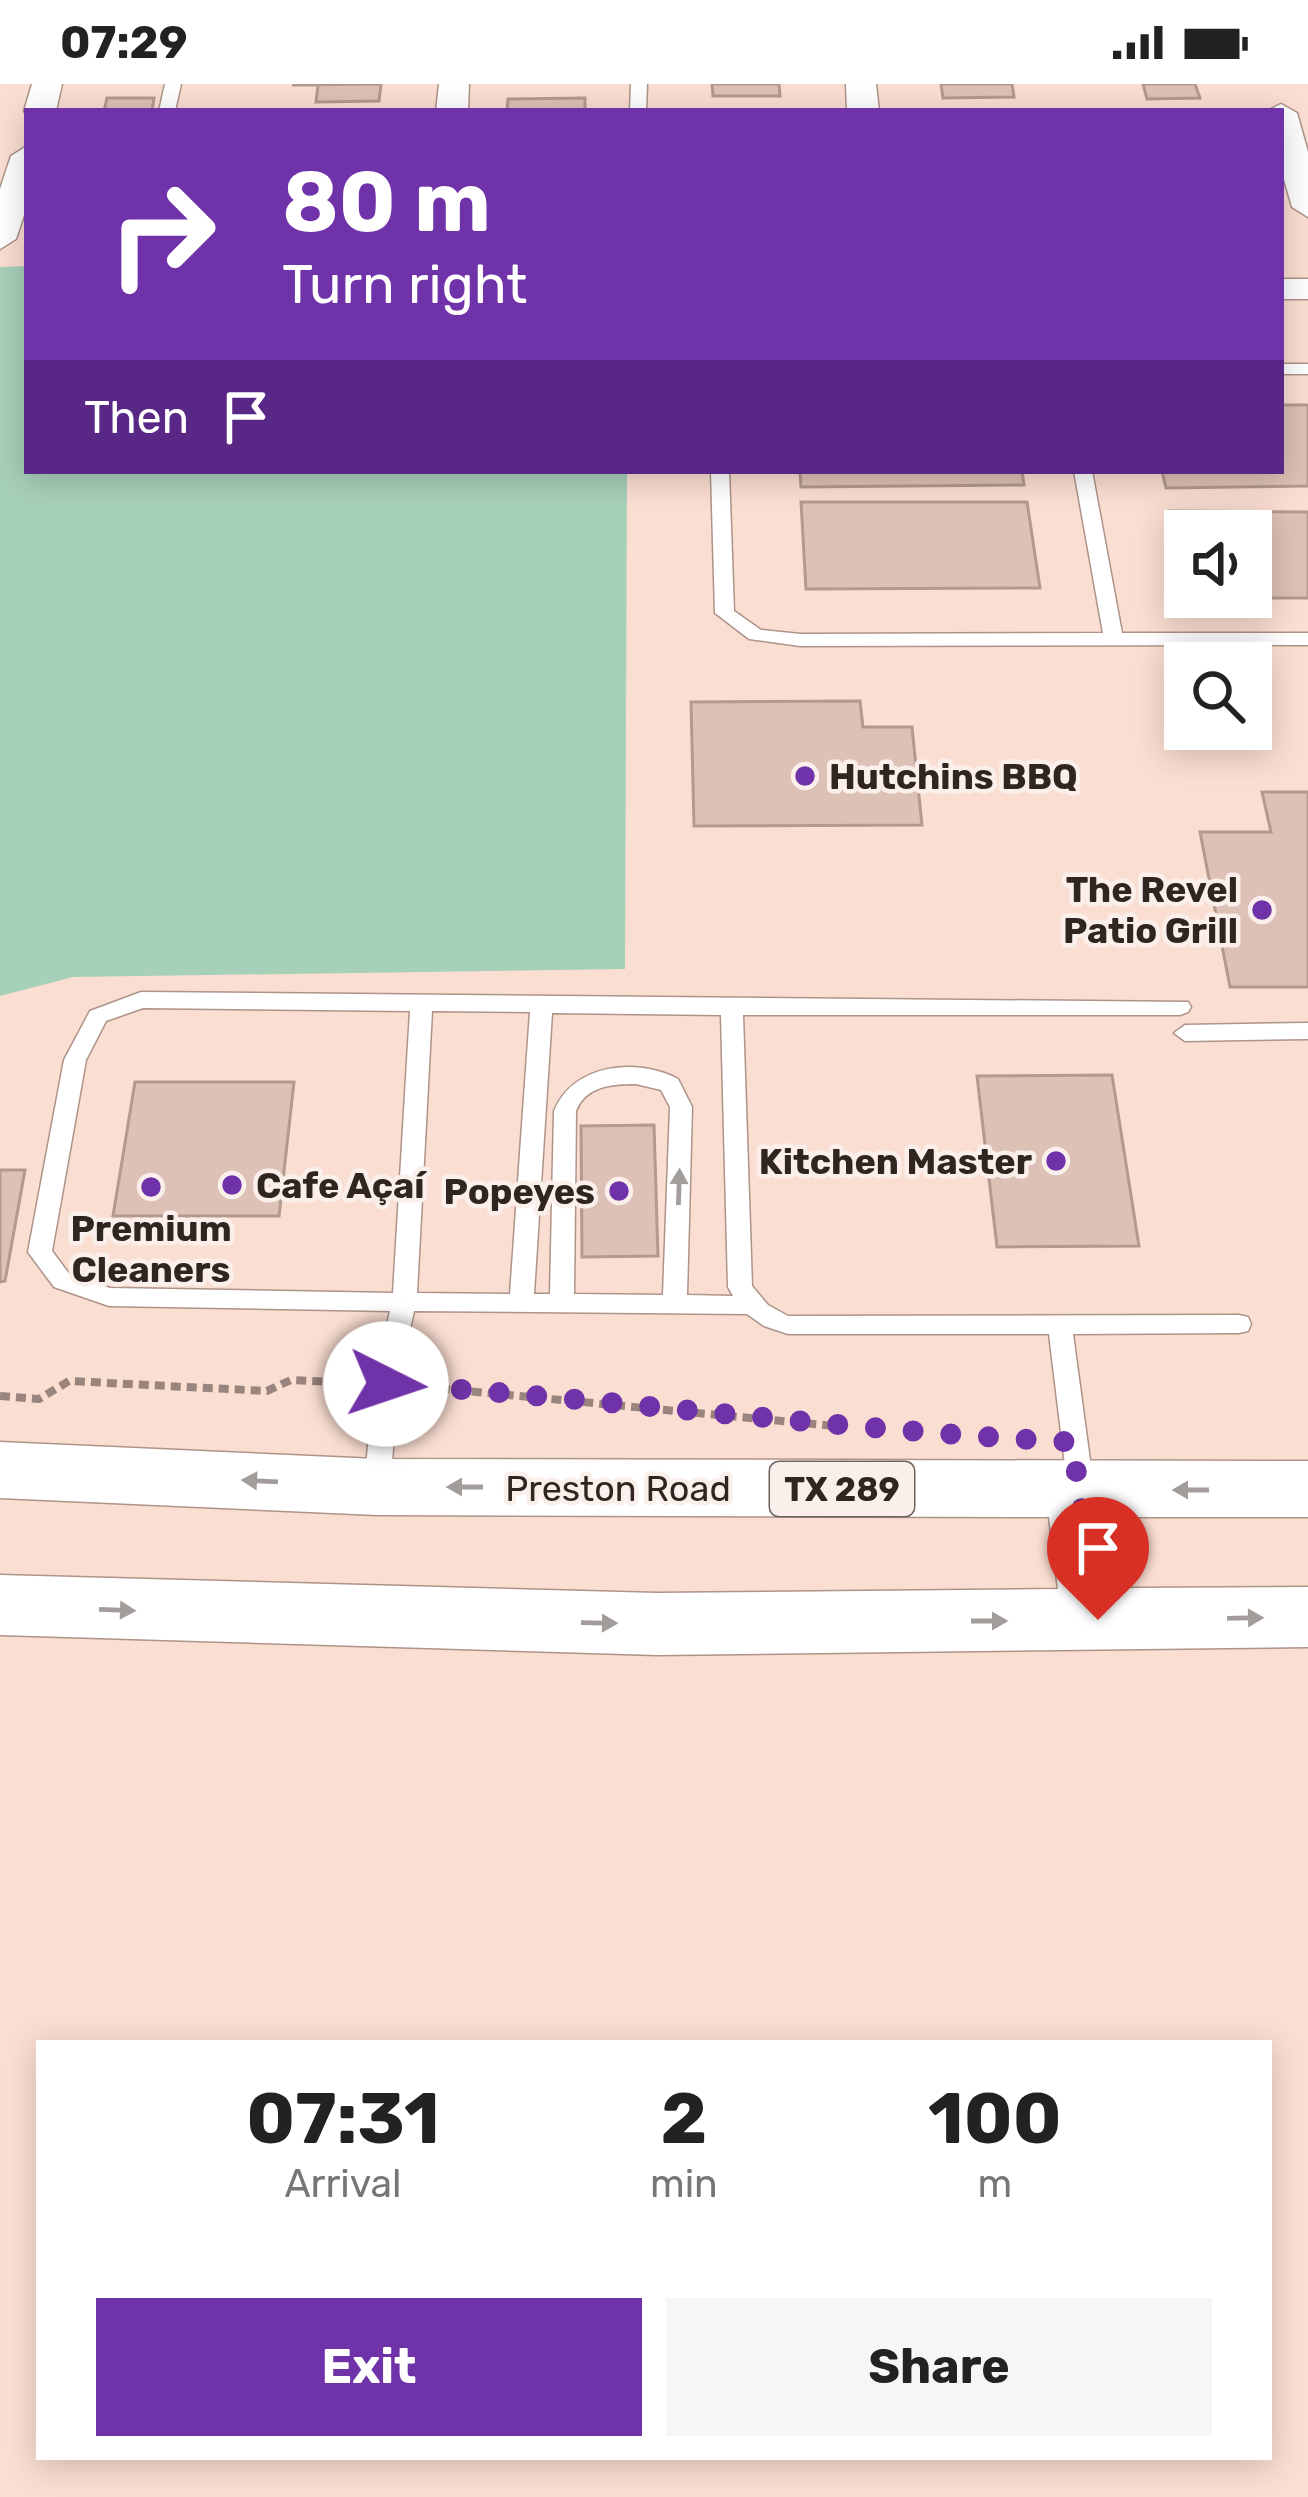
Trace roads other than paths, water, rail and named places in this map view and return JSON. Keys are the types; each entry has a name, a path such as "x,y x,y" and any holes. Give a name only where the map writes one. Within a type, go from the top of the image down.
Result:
{"main road":[{"name":"Preston Road","path":"0,1470 377,1486 1308,1489"},
{"path":"1082,1490 1098,1620"},
{"path":"0,1605 482,1622 1308,1617"}],"street":[{"path":"1284,123 1308,207"},
{"path":"0,239 24,164"}],"lane":[{"path":"720,474 725,613 756,635 800,640 1308,639"},
{"path":"1084,474 1114,640"},
{"path":"1180,1007 141,1000 98,1016 76,1060 40,1252 62,1281 109,1298 750,1305 788,1325 1239,1324"},
{"path":"377,1486 386,1384 404,1302 421,1003"},
{"path":"521,1303 542,1005"},
{"path":"732,1007 736,1259 740,1287 750,1305"},
{"path":"1185,1033 1308,1031"},
{"path":"562,1303 565,1111 574,1093 599,1078 650,1078 670,1085 682,1107 675,1304"},
{"path":"1060,1326 1082,1490"}],"place":[{"name":"Hutchins BBQ","path":"805,776"},
{"name":"The Revel Patio Grill","path":"1262,910"},
{"name":"Kitchen Master","path":"1056,1161"},
{"name":"Cafe Açaí","path":"232,1185"},
{"name":"Premium Cleaners","path":"151,1187"},
{"name":"Popeyes","path":"619,1191"}]}
